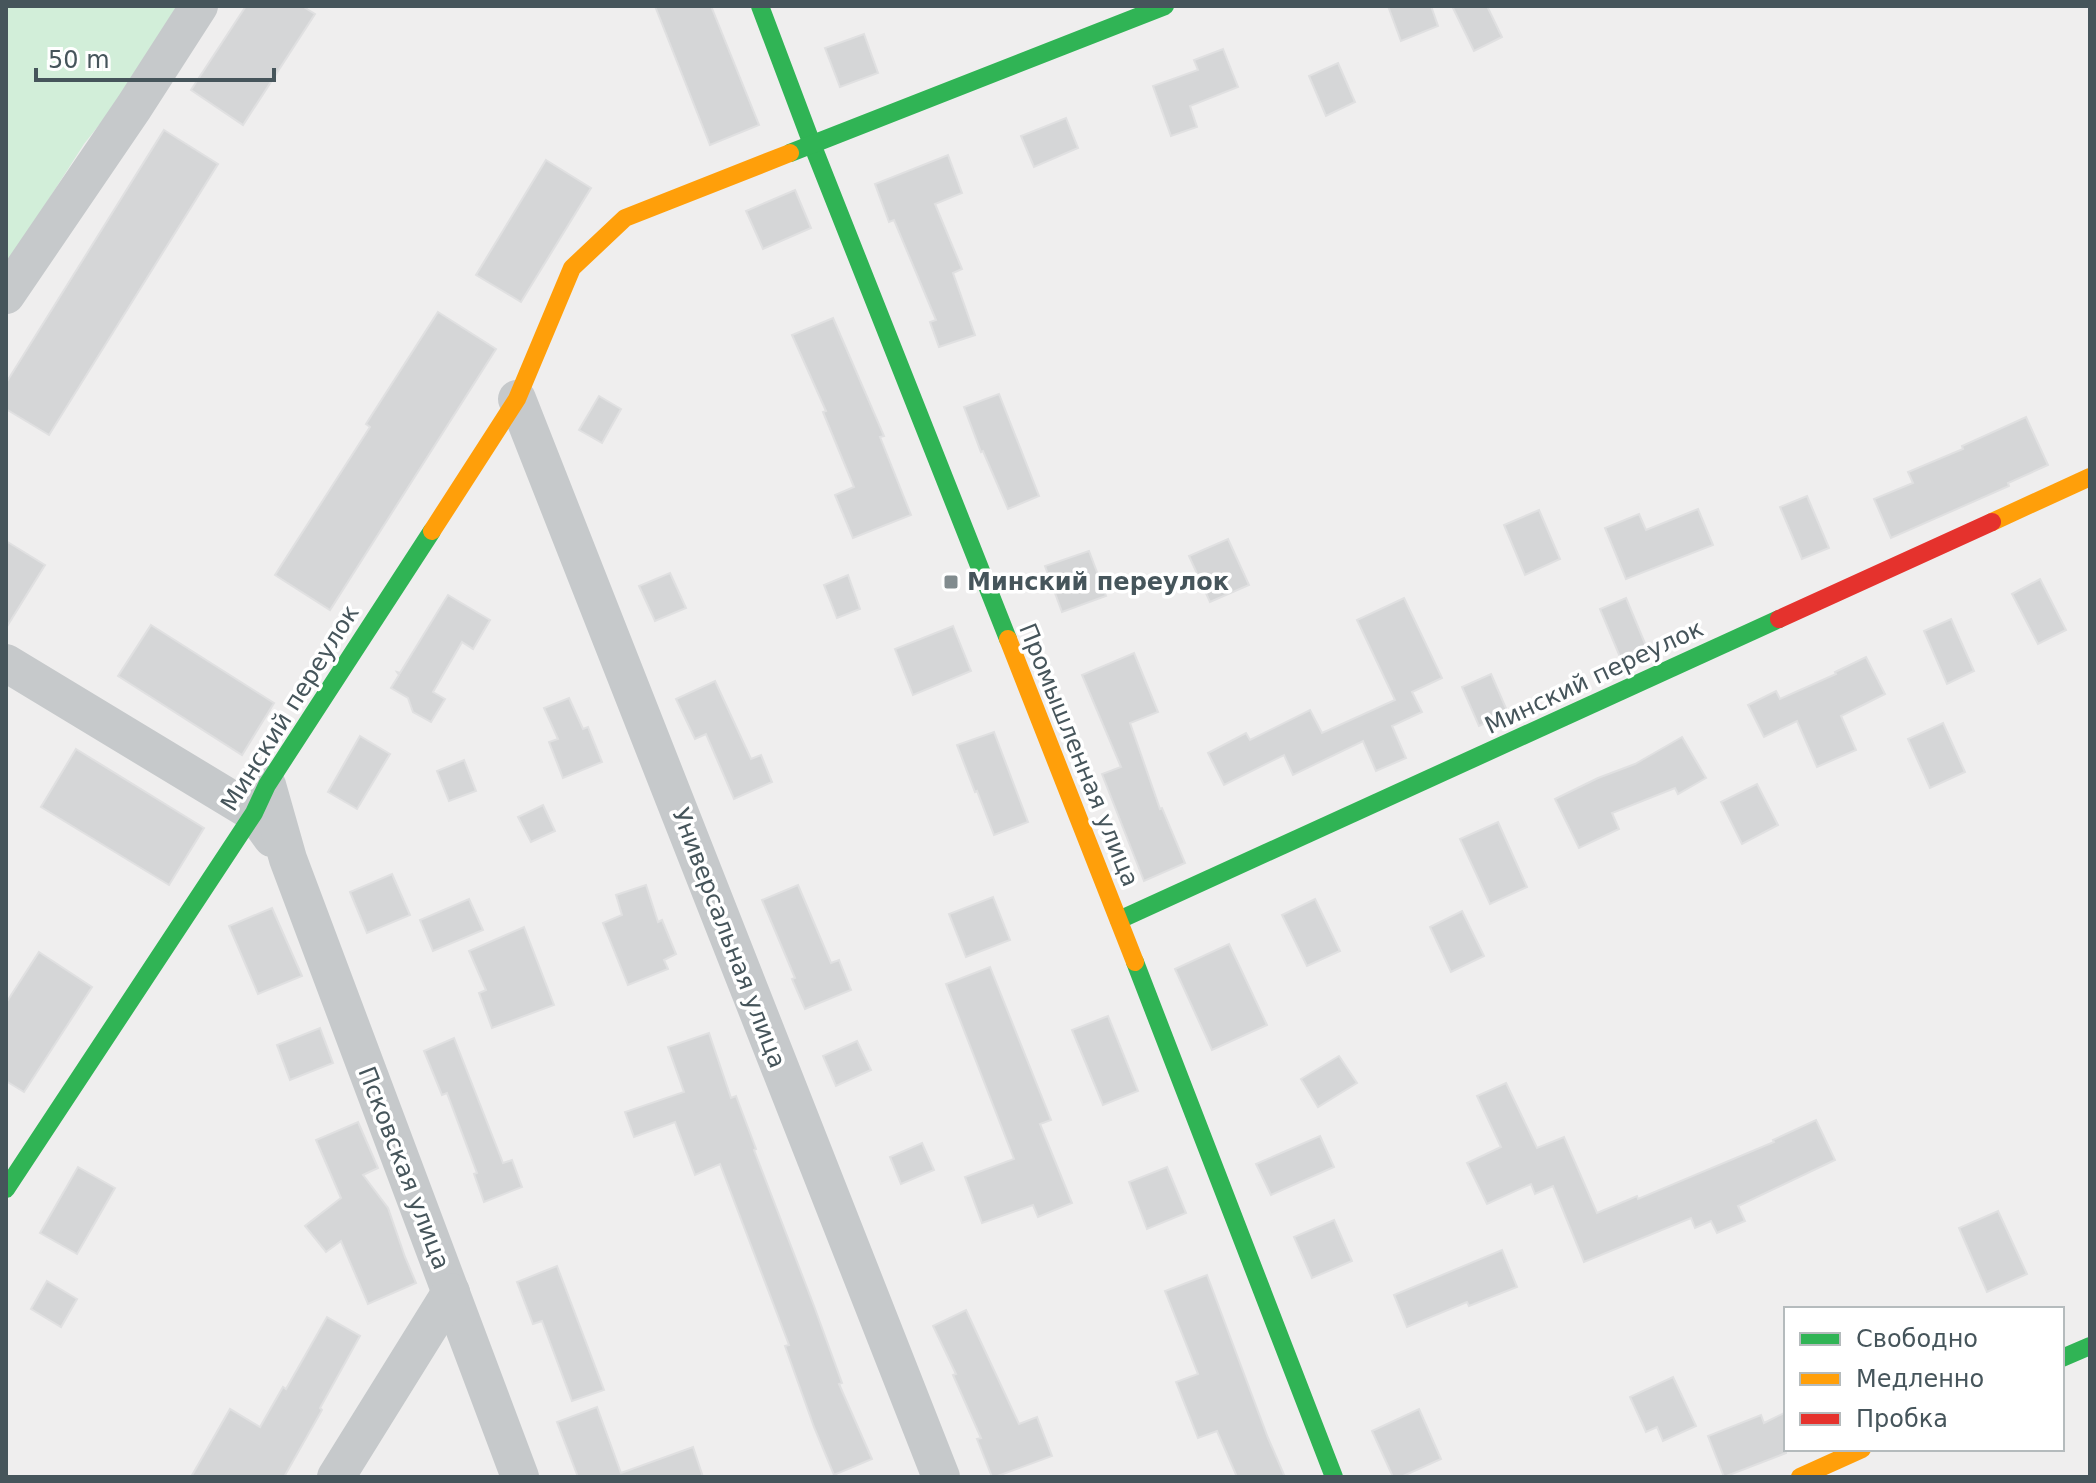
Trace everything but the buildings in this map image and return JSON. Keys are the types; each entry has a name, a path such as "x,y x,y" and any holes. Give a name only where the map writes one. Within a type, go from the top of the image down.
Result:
{"street":[{"path":"6,295 199,6"},
{"name":"Промышленная улица","path":"760,6 1334,1477"},
{"name":"Минский переулок","path":"6,1189 517,399 572,268 625,218 1165,6"},
{"name":"Универсальная улица","path":"517,399 941,1477"},
{"name":"Минский переулок","path":"1119,920 2090,477"},
{"name":"Псковская улица","path":"6,663 260,799 288,859 520,1477"},
{"path":"336,1477 451,1292"},
{"path":"2064,1357 2090,1346"},
{"path":"1800,1477 1858,1451"}],"green space":[{"path":"6,6 188,6 167,39 84,144 6,266"}],"traffic: fast":[{"path":"760,6 1008,639"},
{"path":"790,153 1165,6"},
{"path":"6,1189 254,813 267,785 432,531"},
{"path":"1119,920 1779,619"},
{"path":"1135,962 1334,1477"},
{"path":"2064,1357 2090,1346"}],"traffic: slow":[{"path":"432,531 517,399 572,268 625,218 790,153"},
{"path":"1992,522 2090,477"},
{"path":"1008,639 1135,962"},
{"path":"1800,1477 1858,1451"}],"traffic: jam":[{"path":"1779,619 1992,522"}],"place":[{"name":"Минский переулок","path":"951,582"}]}
